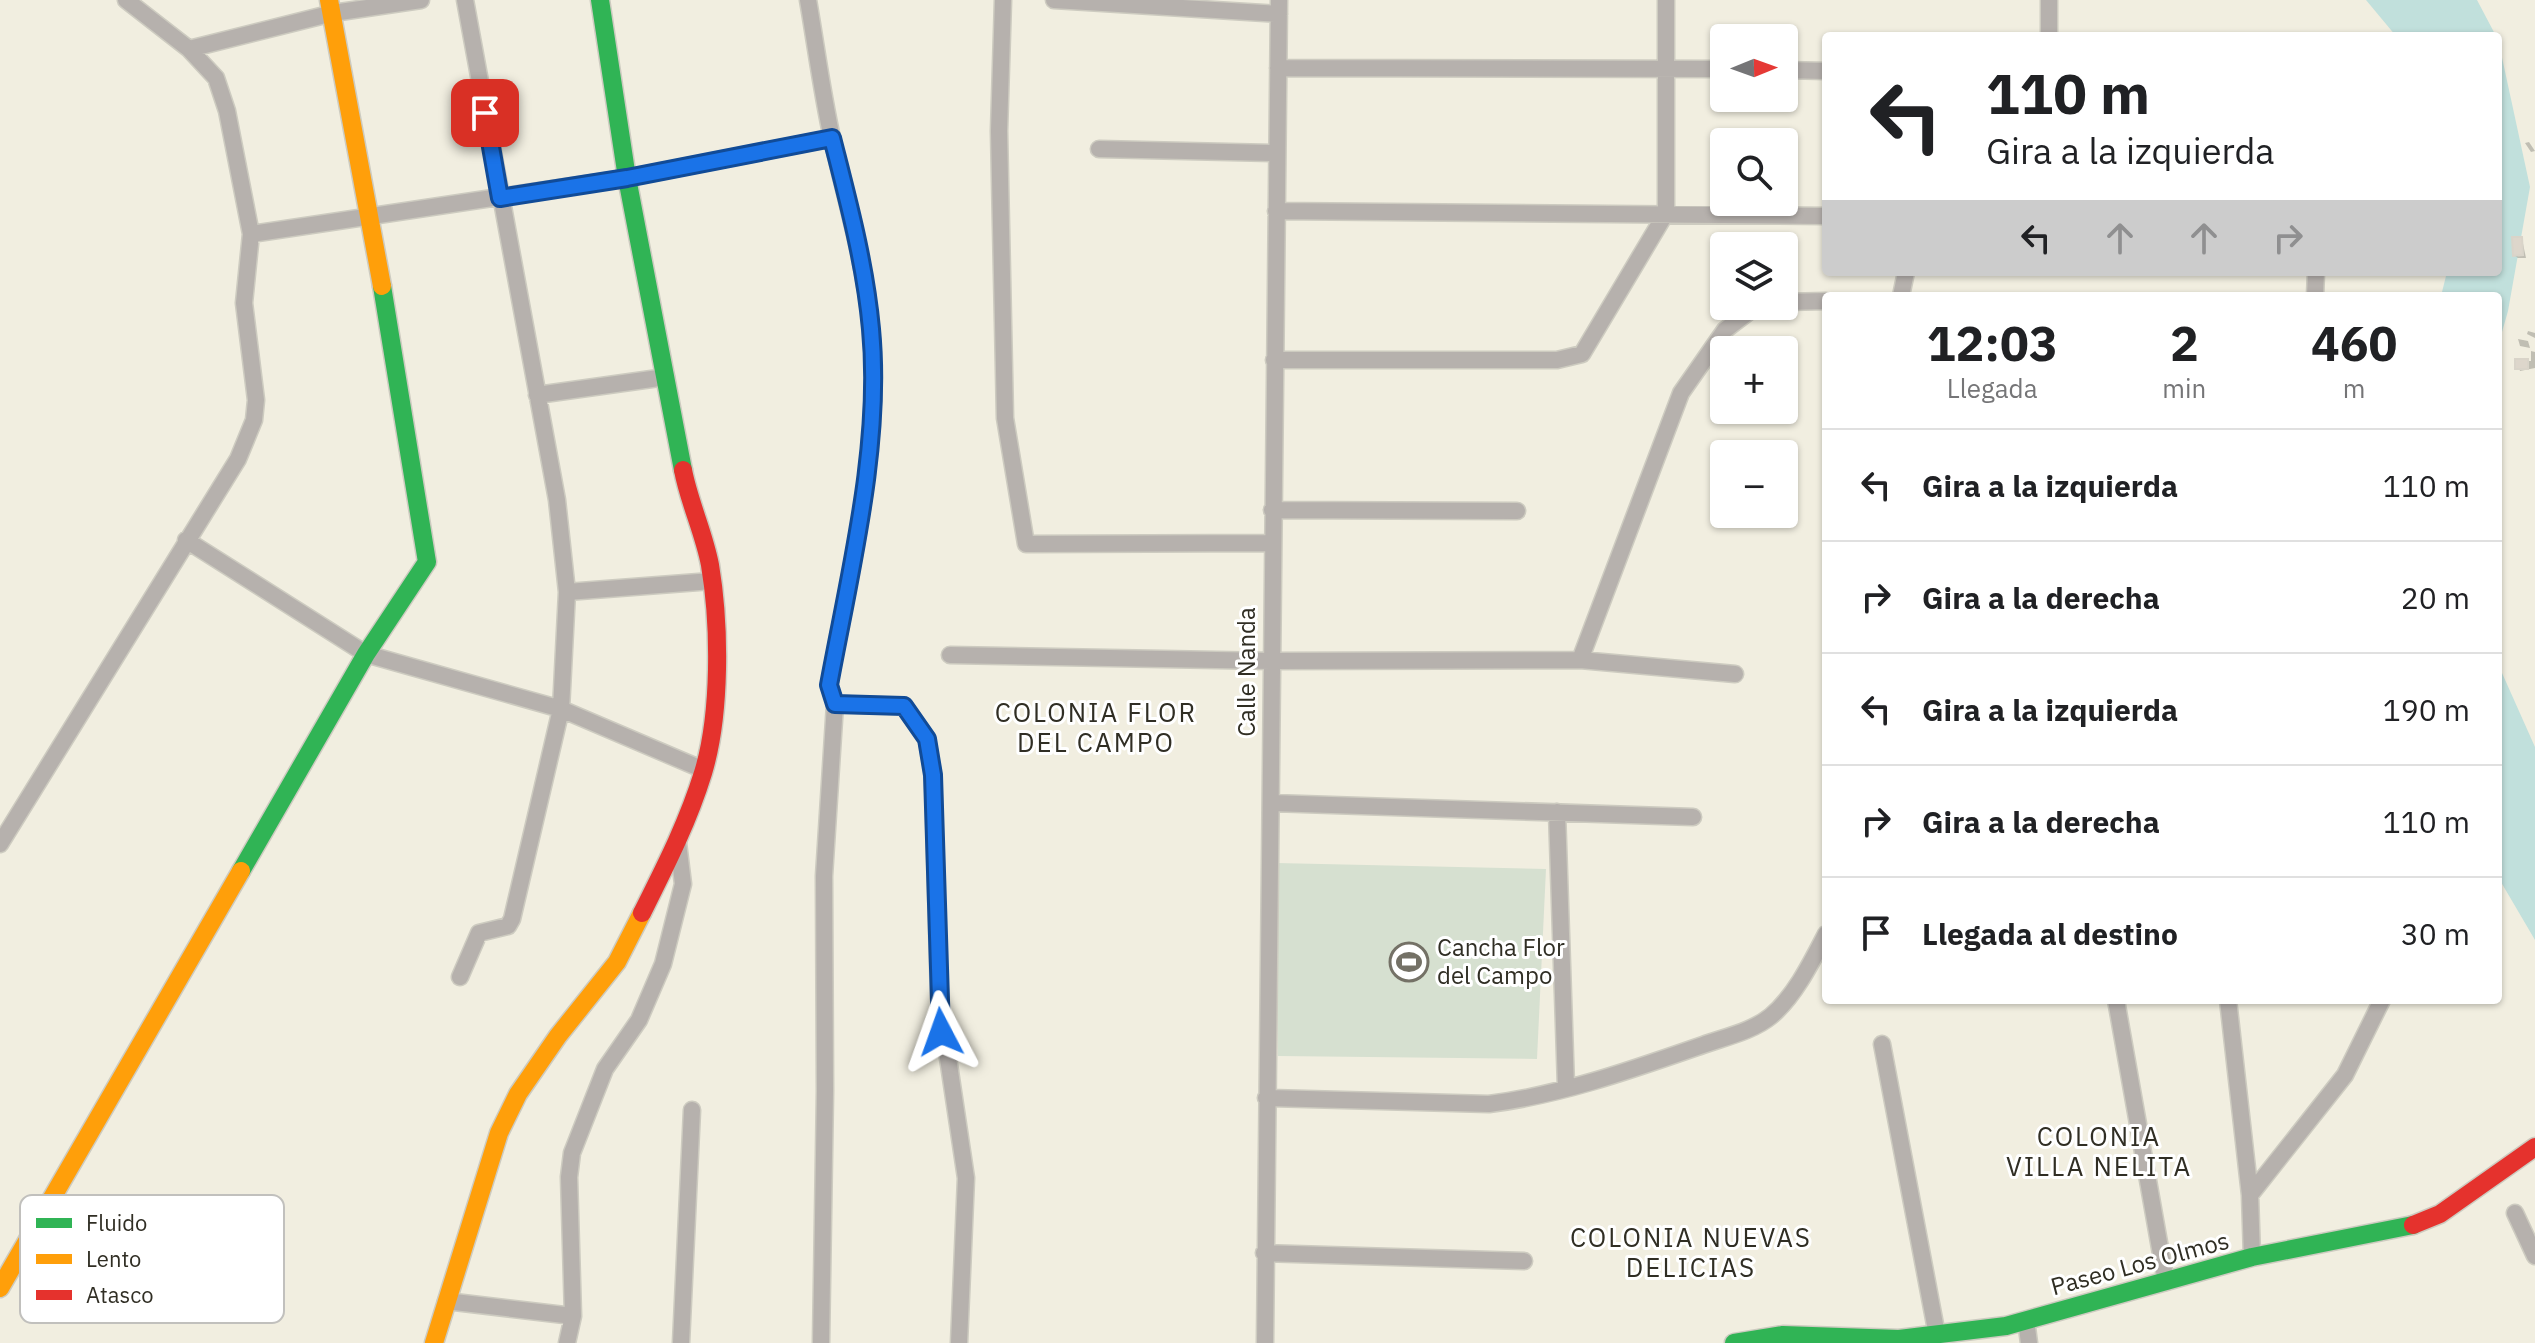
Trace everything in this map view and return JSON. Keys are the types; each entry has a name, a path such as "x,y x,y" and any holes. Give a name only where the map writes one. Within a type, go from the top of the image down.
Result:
{"street":[{"path":"0,844 238,459 254,420 254,366 244,303 251,234 239,163 216,78 189,49 126,0"},
{"path":"189,49 331,6 421,0"},
{"path":"460,977 479,933 508,926 512,919 561,709 567,592 557,500 465,0"},
{"path":"434,1343 499,1133 518,1094 558,1036 617,962 678,843 704,770 715,695 712,581 686,485 627,178 600,0"},
{"path":"808,0 832,138 860,244 872,331 871,398 863,497 829,685 835,704 824,876 821,1343"},
{"path":"1003,0 999,131 1005,418 1026,544 1272,543"},
{"path":"1054,0 1279,7"},
{"path":"1274,360 1571,359 1582,354 1666,213 1666,0"},
{"path":"2049,0 2049,32"},
{"path":"48,1195 366,654 427,562 371,217 331,6"},
{"name":"Calle Nanda","path":"1265,1343 1279,7"},
{"path":"1278,68 1710,69"},
{"path":"1798,70 1822,71"},
{"path":"251,234 627,178 832,138"},
{"path":"1099,149 1277,153"},
{"path":"1276,211 1822,216"},
{"path":"1798,302 1822,301"},
{"path":"1580,660 1681,393 1725,330 1738,320"},
{"path":"537,395 666,377"},
{"path":"1272,510 1517,511"},
{"path":"186,540 366,654 561,709 704,770"},
{"path":"567,592 712,581"},
{"path":"950,655 1270,661 1580,660 1735,674"},
{"path":"835,704 904,706 927,739 933,775 941,1032 956,1101 966,1178 959,1343"},
{"path":"1272,803 1693,817"},
{"path":"1557,812 1566,1087"},
{"path":"567,1343 573,1316 569,1177 572,1153 605,1069 639,1020 663,964 683,884 678,843"},
{"path":"1266,1098 1489,1104 1522,1100 1642,1067 1761,1021 1771,1016 1821,956"},
{"path":"2117,1004 2166,1282"},
{"path":"2228,1004 2250,1195 2252,1257"},
{"path":"2250,1195 2345,1075 2380,1004"},
{"path":"1882,1044 1937,1335"},
{"path":"681,1343 692,1110"},
{"name":"Paseo Los Olmos","path":"1734,1343 1783,1335 1898,1341 2026,1320 2252,1257 2417,1224 2440,1214 2535,1147"},
{"path":"2515,1213 2535,1256"},
{"path":"0,1288 6,1266 20,1242"},
{"path":"1264,1253 1524,1261"},
{"path":"446,1301 573,1316"},
{"path":"2026,1320 2029,1343"}],"green space":[{"name":"Cancha Flor del Campo","path":"1276,863 1546,869 1537,1059 1278,1056"}],"water":[{"path":"2366,0 2477,0 2494,32 2393,32"},
{"path":"2502,58 2530,187 2502,332 2502,292 2442,292 2446,276 2502,276"},
{"path":"2502,673 2535,747 2535,940 2502,884"}],"building":[{"path":"2512,237 2522,237 2523,255 2513,256"},
{"path":"2515,359 2528,359 2528,369 2515,369"}],"traffic: fast":[{"path":"600,0 627,178 683,470"},
{"path":"241,871 366,654 427,562 382,286"},
{"path":"1734,1343 1783,1335 1899,1339 2006,1326 2252,1257 2413,1225"}],"traffic: slow":[{"path":"329,0 382,286"},
{"path":"54,1195 241,871"},
{"path":"434,1343 499,1133 518,1094 558,1036 617,962 642,913"},
{"path":"0,1288 20,1253"}],"traffic: jam":[{"path":"642,913 676,844 697,791 709,750 716,697 716,615 710,565 683,470"},
{"path":"2413,1225 2440,1214 2535,1147"}],"place":[{"name":"Cancha Flor del Campo","path":"1409,962"}],"district":[{"name":"COLONIA FLOR DEL CAMPO","path":"1096,728"},
{"name":"COLONIA VILLA NELITA","path":"2099,1152"},
{"name":"COLONIA NUEVAS DELICIAS","path":"1691,1253"}],"route":[{"path":"485,113 500,198 627,178 832,138 860,244 872,331 872,353 862,511 829,685 835,704 904,706 927,739 933,775 934,886 941,1032"}]}
